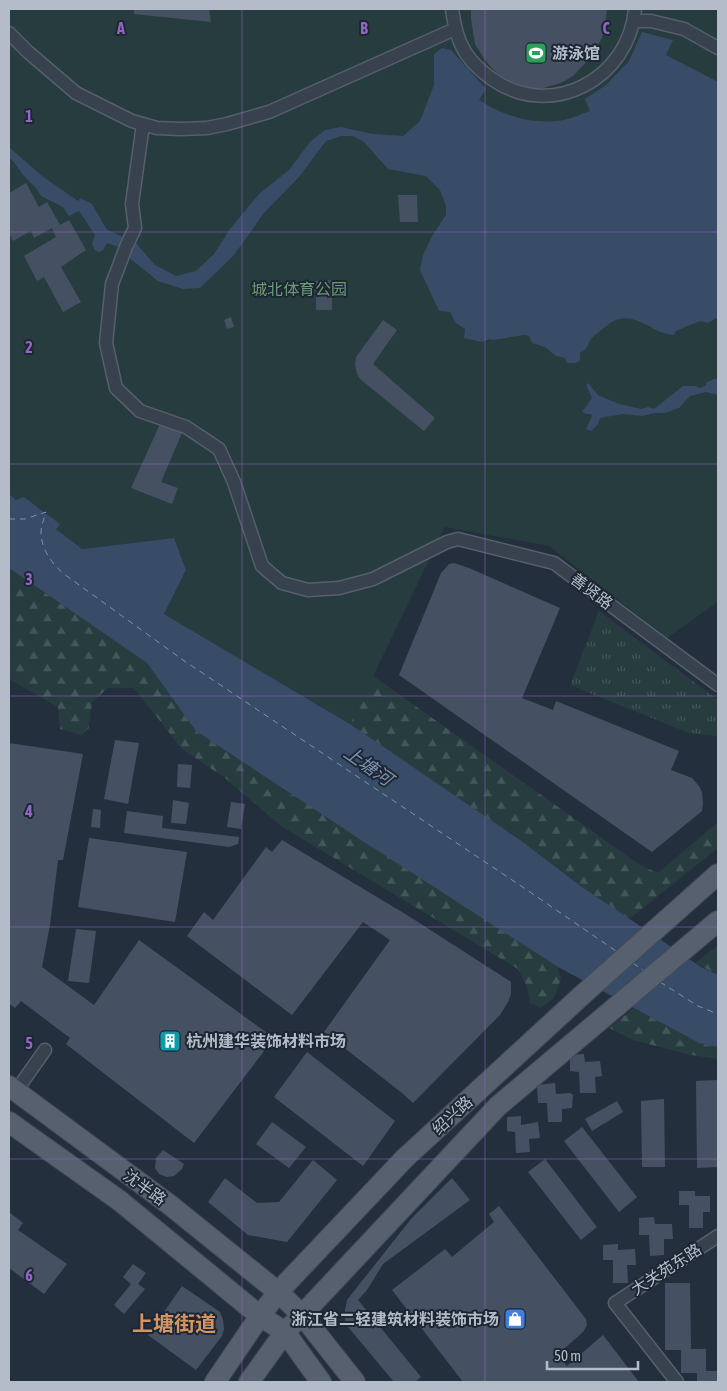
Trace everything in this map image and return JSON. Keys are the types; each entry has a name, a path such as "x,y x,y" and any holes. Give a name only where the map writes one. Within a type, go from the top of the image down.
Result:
{"main road":[{"name":"绍兴路","path":"215,1382 278,1292 405,1158 580,997 718,874"},
{"name":"绍兴路","path":"249,1382 285,1332 498,1106 718,921"},
{"name":"沈半路","path":"13,1088 170,1205 278,1292 302,1315 355,1382"},
{"name":"沈半路","path":"9,1122 120,1201 260,1316 285,1332"},
{"path":"285,1332 321,1382"}],"street":[{"path":"452,9 455,29 465,52 480,71 500,85 523,94 548,96 572,91 594,81 612,65 626,44 634,15 684,29 718,48"},
{"path":"9,33 76,93 132,121 157,128 173,129 207,128 249,119 269,112 455,29"},
{"name":"善贤路","path":"143,124 132,204 135,228 112,284 108,323 106,343 116,388 140,412 186,427 219,449 234,482 262,566 282,583 308,590 339,588 373,579 447,542 458,539 554,563 718,686"},
{"path":"13,1088 45,1050"},
{"name":"大关苑东路","path":"677,1382 614,1303 718,1236"}],"green space":[{"name":"城北体育公园","path":"9,9 718,9 718,602 667,638 549,546 445,527 350,724 164,614 186,570 174,538 82,549 56,529 46,512 38,507 16,500 9,494"},
{"path":"9,568 147,663 196,731 558,967 561,979 554,998 541,1008 530,1003 527,987 518,969 281,826 225,778 182,749 134,688 108,688 92,702 89,728 82,735 60,729 58,707 9,679"},
{"path":"599,611 718,700 718,736 689,733 570,685"},
{"path":"373,676 640,865 658,873 718,822 718,848 629,919 350,724"},
{"path":"718,945 718,975 695,963"},
{"path":"634,1008 699,1043 718,1047 718,1059 691,1055 633,1040 609,1028"}],"water":[{"path":"642,32 673,40 666,55 718,82 718,319 716,318 708,323 700,321 676,331 674,335 657,331 635,320 619,319 610,323 590,340 587,347 580,353 580,361 575,363 567,363 565,358 556,356 545,347 532,343 529,336 489,339 482,342 464,338 465,329 456,323 450,312 439,311 420,270 423,255 432,236 446,215 446,206 440,190 426,176 388,169 364,142 353,136 341,136 326,141 299,177 264,213 234,255 200,288 183,289 158,281 119,247 107,243 103,250 99,252 95,250 92,244 95,235 79,211 69,216 63,207 41,196 9,158 9,147 42,176 78,201 80,198 92,204 107,230 135,242 155,265 176,276 196,271 214,254 230,229 259,194 289,170 310,142 325,130 341,127 373,134 403,136 420,121 434,85 434,54 442,48 451,50 486,89 479,100 506,114 526,120 547,122 569,118 590,111 585,99 606,85 629,61"},
{"path":"718,379 718,395 706,392 690,396 679,408 665,413 642,416 623,414 600,418 598,424 591,431 586,429 592,416 582,412 592,398 586,385 588,383 598,395 619,404 641,409 648,407 654,409 683,386 701,388 707,382"},
{"name":"上塘河","path":"9,494 16,500 24,497 60,524 56,529 82,549 174,538 186,570 164,614 350,724 520,840 582,887 701,967 718,975 718,1047 699,1043 558,967 196,731 147,663 9,568"}],"building":[{"path":"134,9 209,9 211,22 134,14"},
{"name":"游泳馆","path":"471,9 607,10 602,38 589,59 573,76 561,83 536,90 517,86 498,74 490,66 475,44"},
{"path":"26,183 39,207 47,202 60,225 69,220 86,250 61,267 81,302 63,312 44,277 37,281 24,256 56,237 52,228 34,238 31,231 13,241 9,233 9,193"},
{"path":"398,195 417,195 418,222 400,222"},
{"path":"332,280 332,310 316,310 316,291 310,291 311,281"},
{"path":"231,317 234,327 227,329 224,320"},
{"path":"383,320 397,330 373,364 435,418 424,431 360,379 357,374 356,357"},
{"path":"160,424 182,433 161,482 178,488 172,504 131,488"},
{"path":"454,563 560,608 522,698 553,710 556,701 679,751 671,770 692,778 699,786 702,792 702,811 652,852 399,675 441,573 449,564"},
{"path":"115,740 139,743 128,804 104,799"},
{"path":"9,743 83,754 63,860 58,860 50,925 42,967 94,1005 139,940 274,1038 194,1143 66,1044 70,1038 21,1001 15,1008 9,1004"},
{"path":"178,764 192,765 190,788 177,787"},
{"path":"173,800 189,803 186,824 171,823"},
{"path":"231,802 245,804 241,829 227,827"},
{"path":"93,809 101,810 100,828 91,827"},
{"path":"127,811 163,816 162,828 239,837 238,844 229,847 124,833"},
{"path":"89,838 187,852 175,922 78,907"},
{"path":"282,840 407,915 511,982 511,994 500,1015 413,1103 324,1032 390,940 363,922 292,1015 187,936 204,912 213,920 266,847 272,852"},
{"path":"76,929 96,931 89,983 68,981"},
{"path":"307,1052 395,1121 363,1166 274,1097"},
{"path":"584,1054 585,1062 600,1061 602,1076 595,1077 596,1093 580,1093 579,1072 570,1071 570,1055"},
{"path":"717,1080 718,1167 697,1168 696,1081"},
{"path":"555,1083 556,1094 570,1093 573,1095 572,1108 562,1109 562,1122 548,1122 547,1103 538,1103 537,1085"},
{"path":"664,1099 665,1167 642,1167 641,1101"},
{"path":"617,1101 623,1112 592,1131 585,1119"},
{"path":"521,1116 521,1125 538,1122 540,1138 529,1139 530,1152 516,1153 515,1132 507,1131 507,1117"},
{"path":"272,1122 306,1147 289,1168 256,1144"},
{"path":"582,1127 637,1197 619,1212 564,1141"},
{"path":"163,1150 184,1164 182,1169 174,1176 167,1177 159,1174 155,1168 156,1158"},
{"path":"545,1159 597,1227 581,1240 528,1172"},
{"path":"313,1160 337,1180 287,1242 248,1235 208,1202 225,1178 257,1203 279,1202"},
{"path":"452,1178 470,1200 383,1264 367,1290 358,1300 421,1377 415,1382 394,1382 348,1327 345,1320 347,1300 411,1219"},
{"path":"679,1191 695,1191 695,1196 710,1196 710,1212 703,1212 703,1228 689,1228 689,1205 679,1205"},
{"path":"499,1206 586,1319 587,1325 583,1332 557,1355 567,1366 603,1335 639,1382 463,1382 392,1290 445,1249 452,1257 494,1222 489,1214"},
{"path":"9,1212 23,1223 18,1230 67,1264 44,1294 9,1268"},
{"path":"654,1217 655,1224 672,1224 673,1239 664,1239 664,1255 650,1256 649,1235 639,1235 639,1218"},
{"path":"618,1244 618,1250 635,1249 636,1265 627,1265 628,1283 613,1283 613,1260 603,1260 603,1245"},
{"path":"133,1264 146,1273 138,1284 145,1289 124,1314 114,1305 131,1284 123,1277"},
{"path":"665,1283 690,1283 691,1349 706,1349 706,1371 718,1371 718,1382 697,1382 697,1373 681,1373 681,1350 665,1350"},
{"path":"182,1286 220,1312 223,1320 224,1329 222,1336 196,1370 148,1335"}],"ferry route":[{"path":"9,519 25,519 46,512 41,530 41,538 51,561 64,574 183,660 616,951"},
{"path":"633,963 644,971"},
{"path":"660,982 698,1006 718,1014"}],"place":[{"name":"游泳馆","path":"536,53"},
{"name":"杭州建华装饰材料市场","path":"170,1041"},
{"name":"浙江省二轻建筑材料装饰市场","path":"515,1319"}],"district":[{"name":"上塘街道","path":"174,1324"}]}
